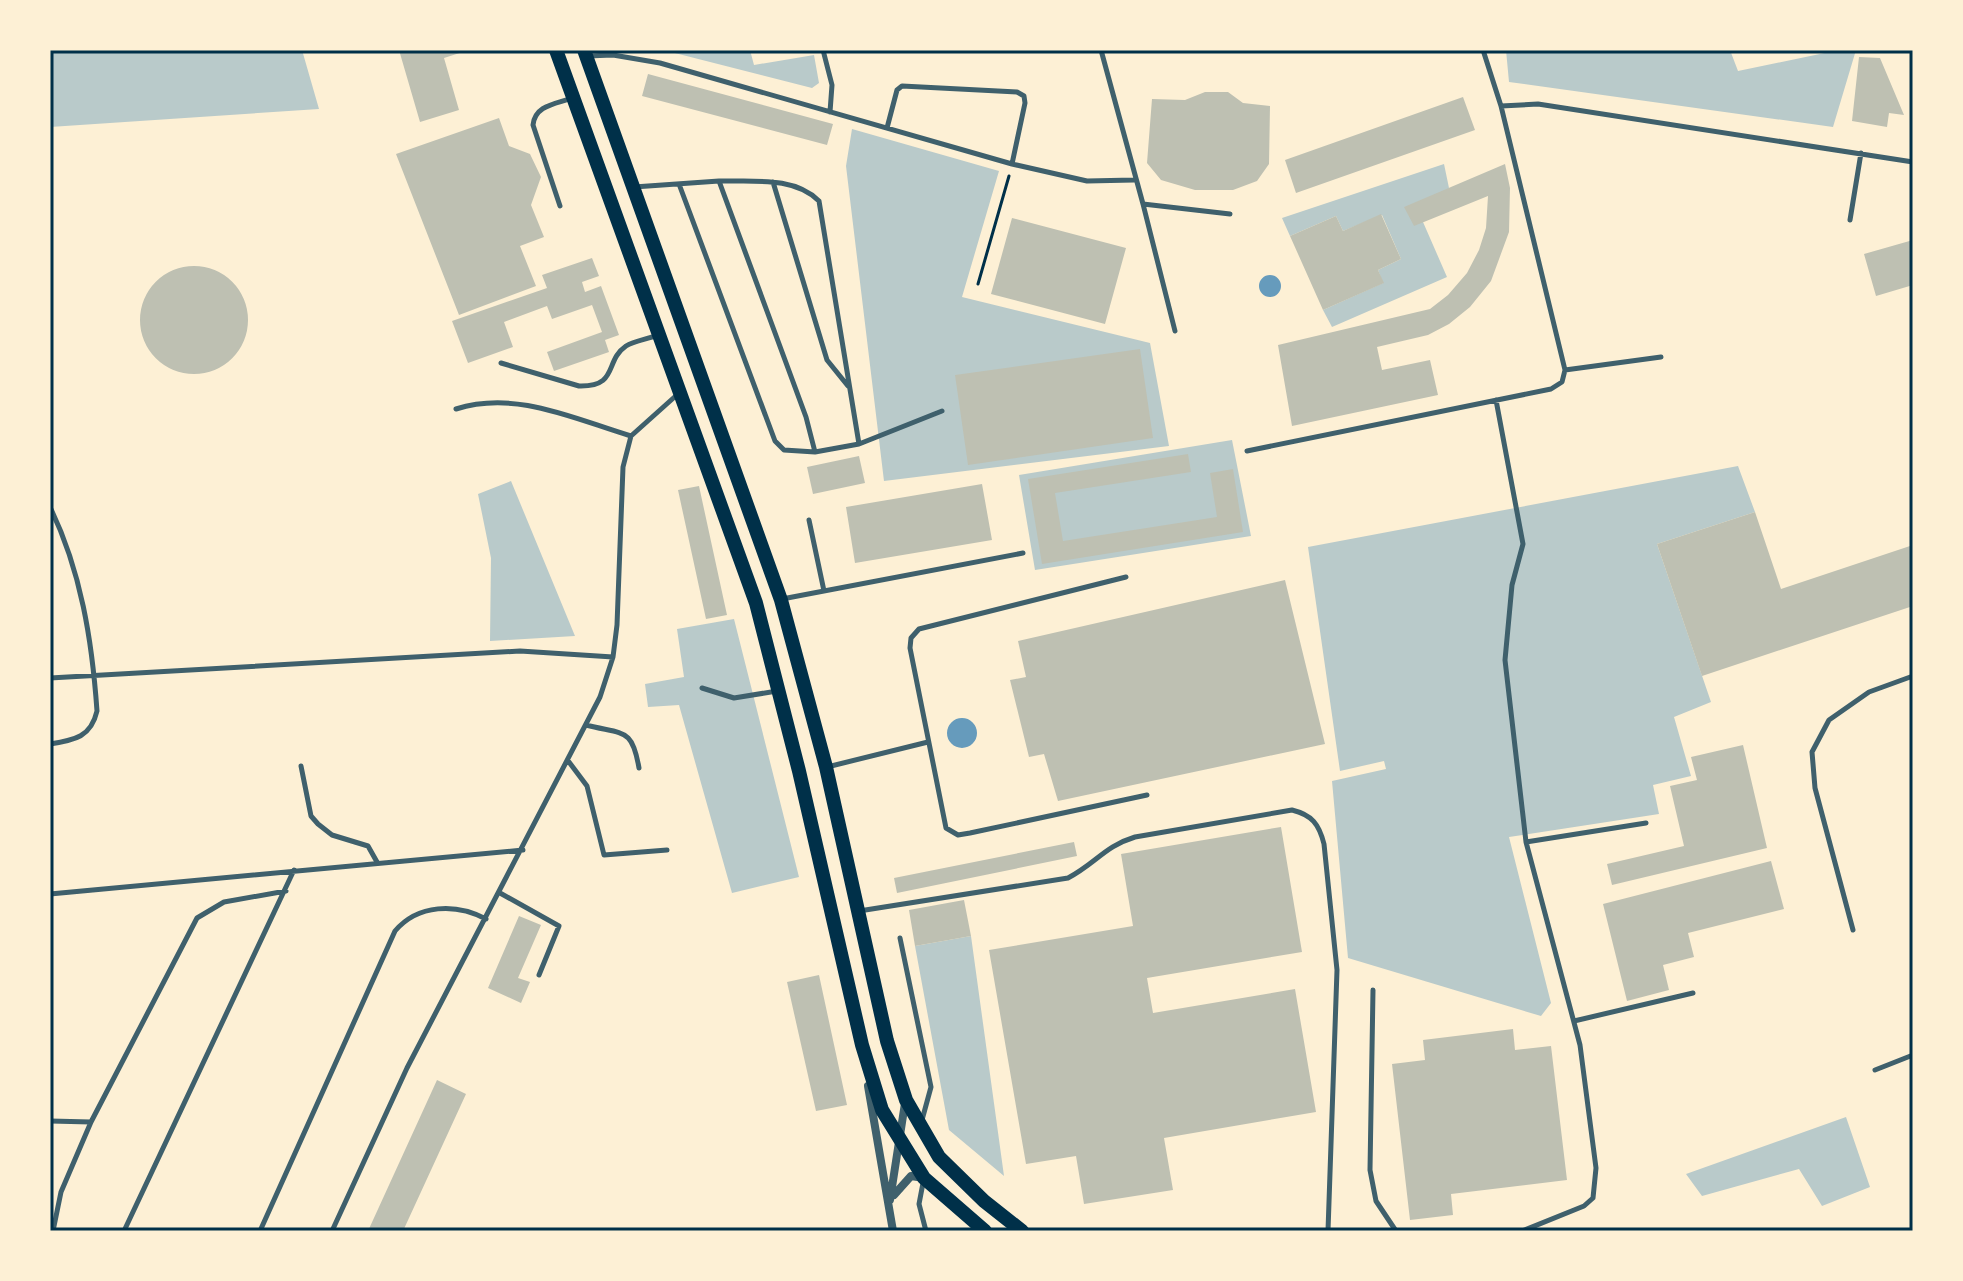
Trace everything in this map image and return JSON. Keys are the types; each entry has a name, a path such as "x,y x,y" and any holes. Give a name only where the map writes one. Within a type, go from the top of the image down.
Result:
{"main road":[{"path":"556,50 756,603 862,1045 882,1110 924,1178 985,1231"},
{"path":"585,53 781,600 826,767 887,1041 906,1100 919,1128 959,1179 1022,1231"}],"street":[{"path":"862,1045 893,1231"},
{"path":"890,1202 906,1100"},
{"path":"890,1202 911,1176 924,1178"}],"lane":[{"path":"823,50 832,85 830,112"},
{"path":"1101,50 1175,331"},
{"path":"1247,451 1551,389 1562,382 1565,370 1501,106 1483,50"},
{"path":"585,53 660,63 1012,164 1087,181 1134,180"},
{"path":"887,128 897,90 902,86 1017,92 1024,96 1025,103 1012,164"},
{"path":"560,206 533,125 534,116 538,110 573,98"},
{"path":"1501,106 1538,104 1913,162"},
{"path":"1850,220 1861,153"},
{"path":"633,187 719,181 773,182 807,189 819,201 859,444"},
{"path":"719,181 806,417 815,452"},
{"path":"773,182 827,360 850,388"},
{"path":"679,184 775,441 784,450 815,452 859,444 942,411"},
{"path":"1143,204 1230,214"},
{"path":"501,363 592,387 603,382 627,346 659,335"},
{"path":"1565,370 1661,357"},
{"path":"332,1231 407,1068 586,725 613,657 623,467 631,436 681,391"},
{"path":"456,409 495,400 519,402 631,436"},
{"path":"1496,400 1523,544 1512,585 1505,660 1526,842 1580,1045 1596,1168 1593,1198 1584,1206 1522,1231"},
{"path":"50,507 73,563 94,676 97,711 93,726 84,736 50,744"},
{"path":"809,520 824,591"},
{"path":"781,600 1023,553"},
{"path":"1126,577 919,629 911,638 910,648 946,828 958,835 1147,795"},
{"path":"50,678 520,651 613,657"},
{"path":"1853,930 1815,788 1812,752 1829,720 1869,692 1913,676"},
{"path":"702,688 734,698 778,691"},
{"path":"586,725 628,736 635,743 639,768"},
{"path":"826,767 928,742"},
{"path":"569,762 587,786 604,855 667,850"},
{"path":"301,766 311,816 332,835 368,846 377,862"},
{"path":"859,911 1068,878 1088,868 1113,844 1135,837 1292,810 1305,813 1320,825 1324,844 1337,970 1328,1231"},
{"path":"1526,842 1646,823"},
{"path":"50,894 523,850"},
{"path":"124,1231 294,870"},
{"path":"53,1231 61,1192 91,1122 197,918 224,902 286,891"},
{"path":"500,893 559,926 539,975"},
{"path":"260,1231 395,931 411,917 435,909 458,909 486,919"},
{"path":"900,938 931,1087 919,1128"},
{"path":"1373,990 1370,1170 1376,1201 1396,1231"},
{"path":"1574,1021 1693,993"},
{"path":"1875,1070 1913,1055"},
{"path":"50,1121 91,1122"},
{"path":"924,1178 919,1204 926,1231"}],"path":[{"path":"978,284 1012,164"}],"shaded area":[{"path":"50,50 302,50 319,109 50,127"},
{"path":"663,50 750,50 754,65 814,55 819,83 812,88"},
{"path":"1506,50 1730,50 1738,71 1839,50 1856,50 1833,127 1509,82"},
{"path":"852,129 999,171 962,297 1150,343 1169,446 884,481 846,166"},
{"path":"1444,164 1449,188 1423,222 1447,277 1332,327 1323,310 1383,283 1378,270 1401,259 1382,215 1343,231 1336,216 1290,236 1282,218"},
{"path":"1232,440 1251,536 1035,570 1019,475"},
{"path":"1738,466 1755,512 1657,544 1711,702 1674,717 1691,776 1653,785 1659,814 1509,837 1551,1003 1541,1016 1348,958 1332,781 1386,769 1384,761 1340,771 1308,547"},
{"path":"511,481 575,636 490,641 491,558 478,494"},
{"path":"734,619 799,877 732,893 679,705 648,707 645,684 684,677 677,629"},
{"path":"971,936 1004,1176 949,1130 915,946"},
{"path":"1846,1117 1870,1187 1822,1206 1799,1169 1702,1196 1686,1174"}],"water":[{"path":"1270,275 1278,278 1281,286 1278,294 1270,297 1262,294 1259,286 1262,278"},
{"path":"962,718 973,722 977,733 973,744 962,748 951,744 947,733 951,722"}],"building":[{"path":"399,50 469,50 444,58 459,110 420,122"},
{"path":"1859,57 1880,58 1904,115 1889,113 1887,127 1852,121"},
{"path":"648,74 833,124 827,145 642,96"},
{"path":"1205,92 1228,92 1243,103 1270,106 1269,164 1257,181 1233,190 1195,190 1161,180 1147,163 1152,99 1185,100"},
{"path":"1463,97 1475,130 1296,193 1285,160"},
{"path":"499,118 509,146 530,154 541,177 531,205 544,237 520,246 536,286 459,315 396,154"},
{"path":"1505,164 1510,188 1509,232 1491,281 1470,307 1449,324 1428,335 1377,347 1382,370 1430,360 1438,395 1292,426 1278,345 1430,309 1448,295 1467,273 1479,250 1486,228 1488,196 1414,226 1404,207"},
{"path":"1381,214 1401,259 1378,270 1384,283 1323,310 1290,236 1336,216 1343,231"},
{"path":"1012,218 1126,248 1105,324 991,294"},
{"path":"1913,240 1913,285 1876,296 1864,254"},
{"path":"592,258 599,276 582,282 585,292 601,286 619,335 605,340 609,352 554,371 547,352 602,332 592,305 552,319 547,306 504,322 513,347 468,363 452,321 547,288 542,275"},
{"path":"194,266 215,270 232,282 244,299 248,320 244,341 232,358 215,370 194,374 173,370 156,358 144,341 140,320 144,299 156,282 173,270"},
{"path":"1140,349 1153,438 968,465 955,375"},
{"path":"1188,454 1191,472 1055,493 1063,541 1217,517 1210,473 1233,469 1243,532 1042,564 1028,479"},
{"path":"859,456 865,483 813,494 807,467"},
{"path":"982,484 992,540 855,563 846,507"},
{"path":"699,486 727,615 706,619 678,490"},
{"path":"1755,512 1781,589 1913,545 1913,606 1702,676 1657,544"},
{"path":"1285,580 1325,744 1058,801 1044,754 1029,757 1010,680 1026,677 1018,641"},
{"path":"1743,745 1767,848 1612,885 1607,864 1684,846 1670,786 1697,780 1691,757"},
{"path":"1281,827 1302,952 1147,978 1153,1013 1295,989 1316,1112 1164,1138 1173,1190 1084,1204 1076,1156 1026,1164 989,950 1133,926 1121,854"},
{"path":"1074,842 1077,856 897,893 894,878"},
{"path":"1771,861 1784,909 1688,933 1694,957 1663,965 1669,990 1627,1001 1603,904"},
{"path":"964,900 971,936 915,946 909,910"},
{"path":"519,916 541,925 518,978 530,982 521,1003 488,988"},
{"path":"819,975 847,1105 816,1111 787,982"},
{"path":"1513,1029 1515,1050 1551,1046 1567,1180 1451,1194 1453,1215 1410,1220 1392,1064 1425,1060 1423,1040"},
{"path":"437,1080 466,1094 403,1231 368,1231"}]}
